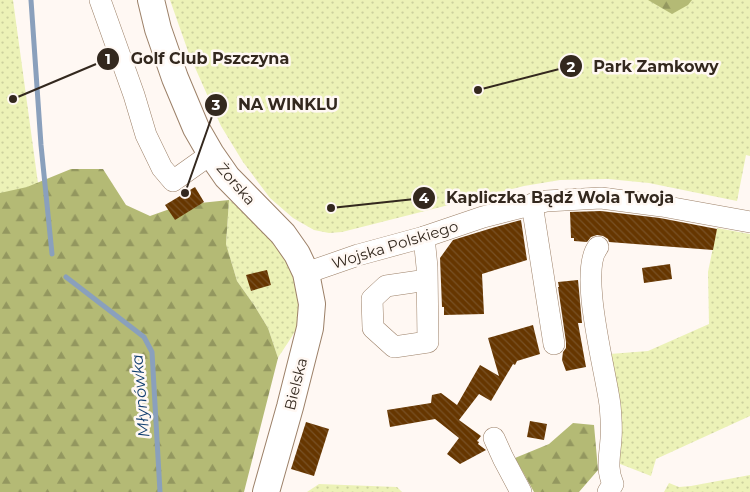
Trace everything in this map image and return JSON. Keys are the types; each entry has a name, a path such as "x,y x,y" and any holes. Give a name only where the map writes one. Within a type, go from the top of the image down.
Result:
{"main road":[{"name":"Żorska","path":"151,0 158,29 175,78 196,128 210,154 227,177 283,234 297,254 306,274"},
{"name":"Bielska","path":"266,492 310,328 312,304 306,274"}],"street":[{"path":"100,0 134,95 146,135 162,168 173,181 210,154"},
{"name":"Wojska Polskiego","path":"306,274 358,255 424,237 484,217 546,201 601,198 662,206 750,222"},
{"path":"532,204 554,344"},
{"path":"424,237 427,280"},
{"path":"598,247 594,252 591,267 592,292 594,318 610,404 611,438 608,464 613,484 608,492"},
{"path":"494,438 521,492"}],"green space":[{"path":"0,0 13,0 40,198 0,220"},
{"path":"170,0 750,0 750,156 746,155 737,201 649,183 608,179 560,180 524,186 342,232 329,233 314,230 293,218 270,198 243,162 221,126 189,54"},
{"path":"648,0 692,0 688,5 672,14"},
{"path":"71,169 103,169 126,205 150,216 181,205 229,200 226,244 237,281 268,328 278,358 244,492 0,492 0,193 27,187"},
{"path":"229,200 253,218 273,240 288,265 293,279 299,306 298,325 278,358 268,328 237,281 226,244"},
{"path":"717,228 750,234 750,416 656,459 651,476 615,462 610,354 648,351 709,324 708,272"},
{"path":"573,423 594,425 598,470 579,492 534,492 515,458 549,444"},
{"path":"750,475 750,492 664,492 669,483 679,487 691,486"},
{"path":"319,484 397,487 402,492 307,492"}],"building":[{"path":"195,187 204,202 175,220 165,205"},
{"path":"601,211 660,218 717,229 713,250 609,242 603,236 597,235 591,237 587,242 574,241 574,238 571,238 570,212"},
{"path":"521,220 527,260 482,274 484,314 444,315 440,258 453,240"},
{"path":"670,264 672,279 644,283 642,268"},
{"path":"267,270 271,285 251,291 246,275"},
{"path":"578,280 582,323 578,323 586,367 566,371 562,360 566,342 558,282"},
{"path":"533,325 540,354 517,361 515,365 513,364 491,401 479,394 459,420 481,436 477,441 479,442 478,444 486,450 460,464 447,454 459,438 435,419 390,427 387,410 431,403 432,395 441,393 457,405 480,365 499,376 488,338"},
{"path":"530,421 547,424 544,440 527,437"},
{"path":"306,422 329,429 314,476 291,469"}],"waterway":[{"name":"Młynówka","path":"31,0 41,145 52,254"},
{"name":"Młynówka","path":"66,277 144,337 152,352 160,492"}],"place":[{"name":"Park Zamkowy","path":"478,90"},
{"name":"Golf Club Pszczyna","path":"13,99"},
{"name":"NA WINKLU","path":"185,193"},
{"name":"Kapliczka Bądź Wola Twoja","path":"331,208"}]}
